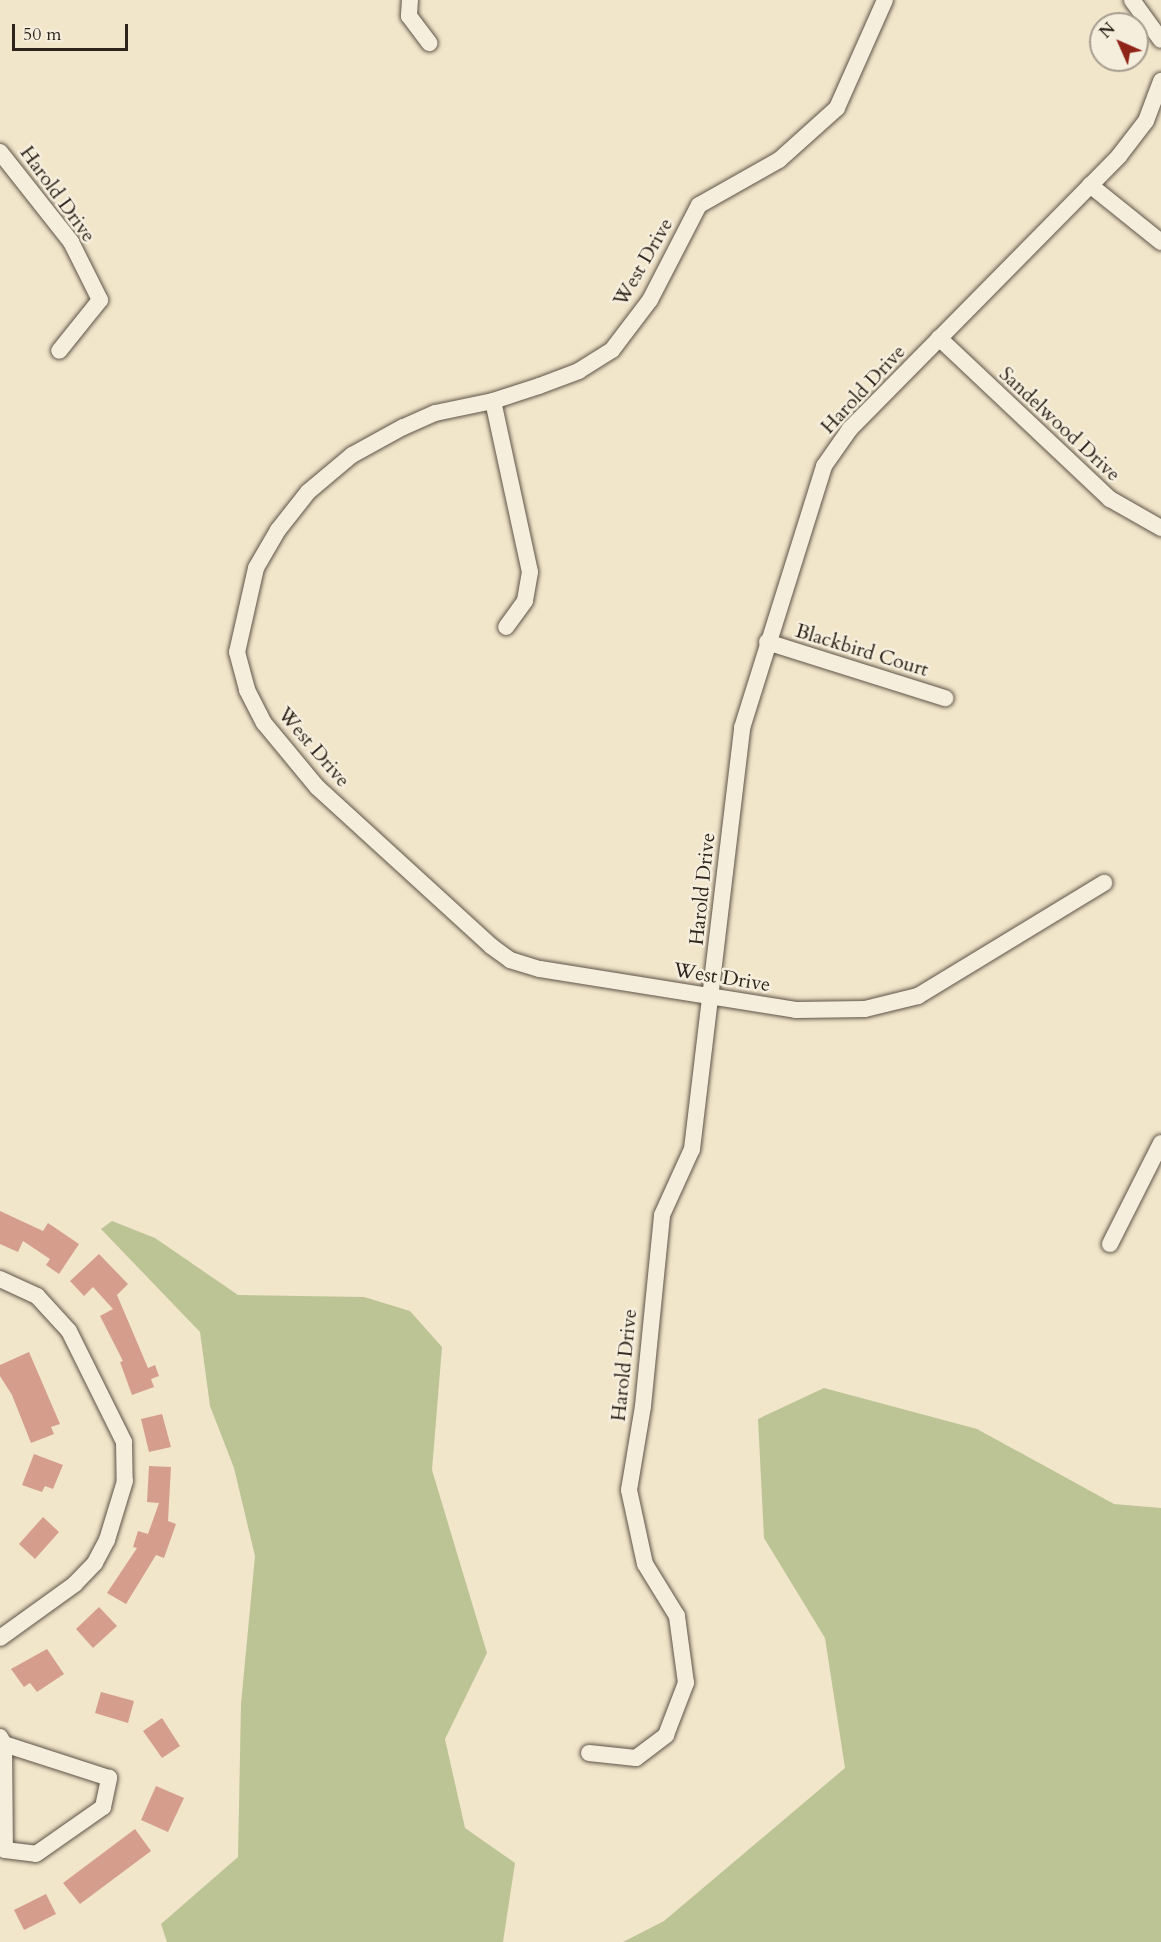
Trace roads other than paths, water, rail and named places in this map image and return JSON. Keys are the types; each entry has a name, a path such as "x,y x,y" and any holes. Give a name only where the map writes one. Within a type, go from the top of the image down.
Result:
{"street":[{"path":"410,0 409,16 429,44"},
{"name":"West Drive","path":"885,0 837,108 779,160 699,206 650,300 612,350 579,371 493,401 435,413 403,427 352,455 308,492 278,530 256,568 237,652 247,690 264,723 317,787 510,960 540,969 796,1010 838,1011 918,996 1104,883"},
{"path":"1132,0 1161,40"},
{"name":"Harold Drive","path":"589,1753 636,1758 666,1736 686,1683 677,1616 645,1564 629,1490 643,1406 662,1215 692,1149 712,997 742,728 767,642 824,466 850,429 1090,185 1146,121 1161,81"},
{"name":"Harold Drive","path":"0,152 70,242 100,300 59,351"},
{"path":"1090,185 1161,242"},
{"name":"Sandelwood Drive","path":"939,338 1110,499 1161,528"},
{"path":"493,401 530,572 525,602 506,627"},
{"name":"Blackbird Court","path":"767,642 945,698"},
{"path":"1110,1244 1160,1150"},
{"path":"0,1279 37,1296 69,1331 124,1442 125,1481 107,1540 95,1563 75,1584 0,1638"},
{"path":"2,1741 109,1778 103,1807 36,1854 5,1850 2,1741"}]}
